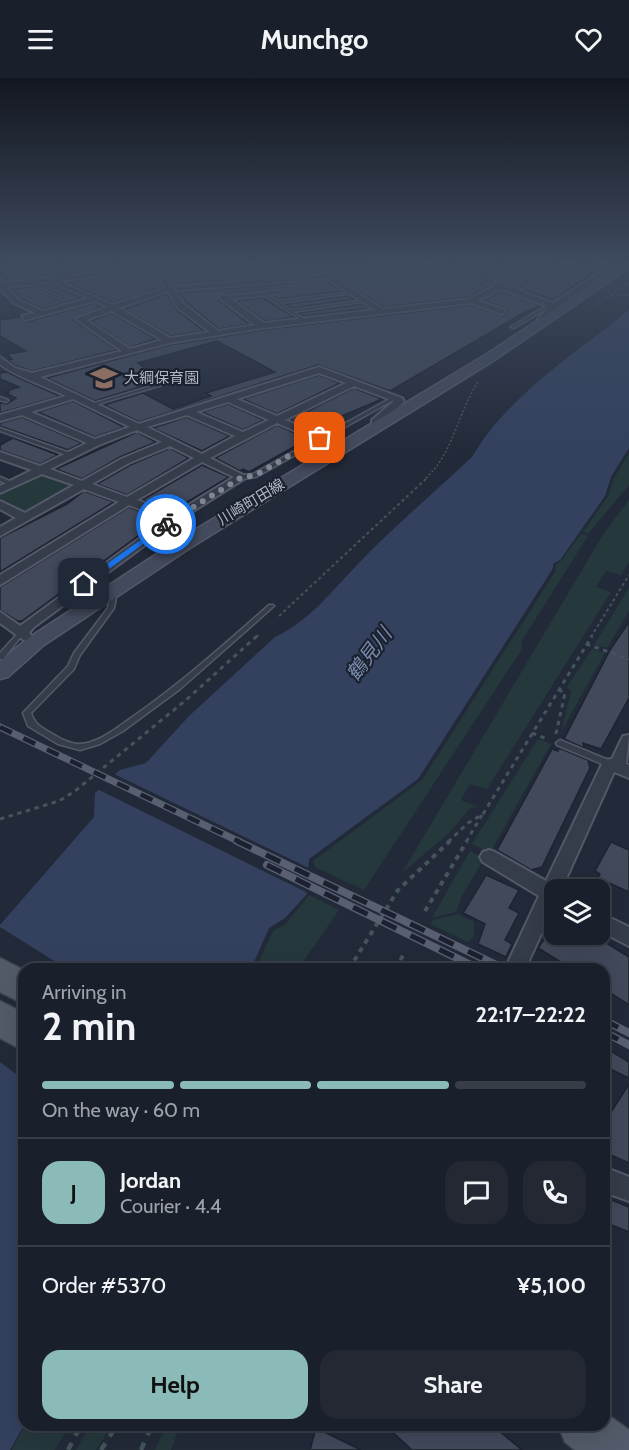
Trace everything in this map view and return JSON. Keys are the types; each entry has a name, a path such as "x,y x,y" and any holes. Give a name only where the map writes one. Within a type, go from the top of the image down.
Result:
{"main road":[{"name":"川崎町田線","path":"0,672 27,639 114,592 220,520 542,325"},
{"path":"0,973 18,985"},
{"path":"0,1017 18,1030"},
{"path":"590,1431 615,1450"}],"street":[{"path":"88,324 128,351"},
{"path":"141,324 169,341"},
{"path":"204,324 216,333"},
{"path":"32,376 169,341 279,324"},
{"path":"0,360 14,374 32,376 242,477"},
{"path":"0,490 95,443 319,370 356,382 395,398 399,402 375,422 375,428"},
{"path":"0,581 127,501 203,458 277,419 356,382"},
{"path":"0,418 75,396"},
{"path":"229,399 320,438"},
{"path":"24,412 95,443"},
{"path":"189,412 243,436"},
{"path":"0,532 125,461 171,442"},
{"path":"0,455 175,518"},
{"path":"27,639 29,624 175,518 242,477"},
{"path":"0,504 26,518"},
{"path":"0,616 27,639"},
{"path":"560,879 619,767 629,740"},
{"path":"489,857 544,889"},
{"path":"518,963 544,910"},
{"path":"610,927 629,937"},
{"path":"610,1181 629,1189"}],"lane":[{"path":"513,327 518,324"},
{"path":"93,404 170,382"},
{"path":"0,398 6,401"},
{"path":"242,477 254,476 395,398"},
{"path":"0,429 71,454"},
{"path":"0,479 12,484"},
{"path":"114,592 111,608 77,655 71,668 27,713 31,724 73,746 89,746 108,739 202,668 271,606"},
{"path":"0,657 27,639"},
{"path":"560,743 619,767"}],"path":[{"path":"278,616 434,471 447,450 473,389 482,379"},
{"path":"425,911 629,575"},
{"path":"624,583 629,584"},
{"path":"0,819 50,804 75,790 186,700 262,632"},
{"path":"586,644 629,658"},
{"path":"532,733 554,742 565,693 559,690"},
{"path":"353,963 398,890 468,823 483,814"},
{"path":"399,963 403,955"},
{"path":"68,1450 78,1431"},
{"path":"101,1450 113,1431"},
{"path":"141,1450 149,1431"}],"green space":[{"path":"629,453 629,485 588,534 583,532 608,496 614,478"},
{"path":"43,473 77,485 26,513 0,499 0,494"},
{"path":"629,500 629,562 621,575 606,571 596,587 611,592 487,789 470,784 461,800 478,807 470,808 448,834 402,873 604,533"},
{"path":"581,534 588,536 521,642 522,649 364,890 315,867 313,861 422,780 555,572 556,564 561,561"},
{"path":"629,588 629,611 607,648 594,645"},
{"path":"592,649 605,653 561,732 571,691 567,687"},
{"path":"538,739 551,744 490,853 472,844"},
{"path":"470,851 484,859 462,896 456,912 432,918"},
{"path":"309,895 339,910 302,963 258,963 274,930 285,925"},
{"path":"458,914 474,922 474,936 468,942 430,924 433,920"},
{"path":"22,1431 66,1431 55,1450 12,1450"},
{"path":"87,1431 108,1431 96,1450 76,1450"},
{"path":"163,1431 178,1431 171,1450 155,1450"}],"water":[{"name":"鶴見川","path":"611,324 629,324 629,448 611,477 605,496 560,560 554,563 552,570 418,779 309,859 307,894 285,918 269,928 254,963 18,963 18,1431 21,1431 10,1450 0,1450 0,925 94,817 95,793 120,770 146,763 189,716 275,637 309,614 385,537 472,457 487,434 523,395"}],"pier":[{"path":"112,773 311,869 310,894 95,788"},
{"path":"0,927 57,963 18,963 18,1076 0,1062"}],"building":[{"path":"0,324 80,324 117,350 32,371 16,366 8,360 12,359 7,354 26,351 0,336"},
{"path":"96,324 131,324 156,339 130,347"},
{"path":"150,324 195,324 204,331 170,336"},
{"path":"213,324 249,324 219,329"},
{"path":"312,324 505,324 390,391 318,365 139,422 104,405 143,393 173,409 211,396 206,393 275,372 217,341 138,363 162,380 95,401 47,378 169,345"},
{"path":"7,372 60,396 0,413 0,403 7,404 16,398 6,393 9,392 7,391 19,387 0,379 0,373"},
{"path":"319,375 340,383 277,414 243,399"},
{"path":"354,388 382,399 330,421 339,424 321,432 290,420"},
{"path":"73,401 124,427 95,437 38,412"},
{"path":"228,404 264,420 243,430 202,412"},
{"path":"22,417 82,443 68,450 0,426 0,423"},
{"path":"187,417 230,436 202,451 153,428"},
{"path":"277,425 308,439 249,472 243,469 240,471 215,458"},
{"path":"137,432 156,442 120,457 82,479 56,469"},
{"path":"13,438 58,455 40,464 0,450 0,445"},
{"path":"170,448 189,458 127,495 97,484 130,465"},
{"path":"202,465 229,477 172,511 142,500"},
{"path":"84,491 114,502 0,572 0,538 67,504"},
{"path":"129,507 161,519 22,621 17,621 0,610 0,587"},
{"path":"629,622 629,698 601,749 583,743 584,748 564,739 610,650"},
{"path":"559,748 588,760 590,768 542,867 531,870 497,850 552,749 558,751"},
{"path":"611,842 629,850 629,892 610,883 610,879 598,878 600,874 595,871"},
{"path":"486,875 519,890 509,908 519,913 505,940 512,944 506,957 478,944 485,924 463,913"},
{"path":"544,940 544,945 610,945 629,957 629,1005 610,993 610,963 562,963 538,948"},
{"path":"610,1051 629,1062 629,1078 610,1069"},
{"path":"629,1084 629,1163 610,1155 611,1112"},
{"path":"610,1199 629,1207 629,1232 610,1224"},
{"path":"315,1431 322,1431 361,1450 310,1450"},
{"path":"391,1431 499,1431 522,1450 412,1450"}],"railway":[{"path":"0,727 240,842"},
{"path":"237,841 492,963"},
{"path":"267,865 467,963"},
{"path":"610,1023 629,1033"},
{"path":"610,1035 629,1045"}],"way so far":[{"path":"166,524 242,477 254,476 320,438"}],"place":[{"name":"大綱保育園","path":"104,378"}],"route":[{"path":"84,584 166,524"}]}
